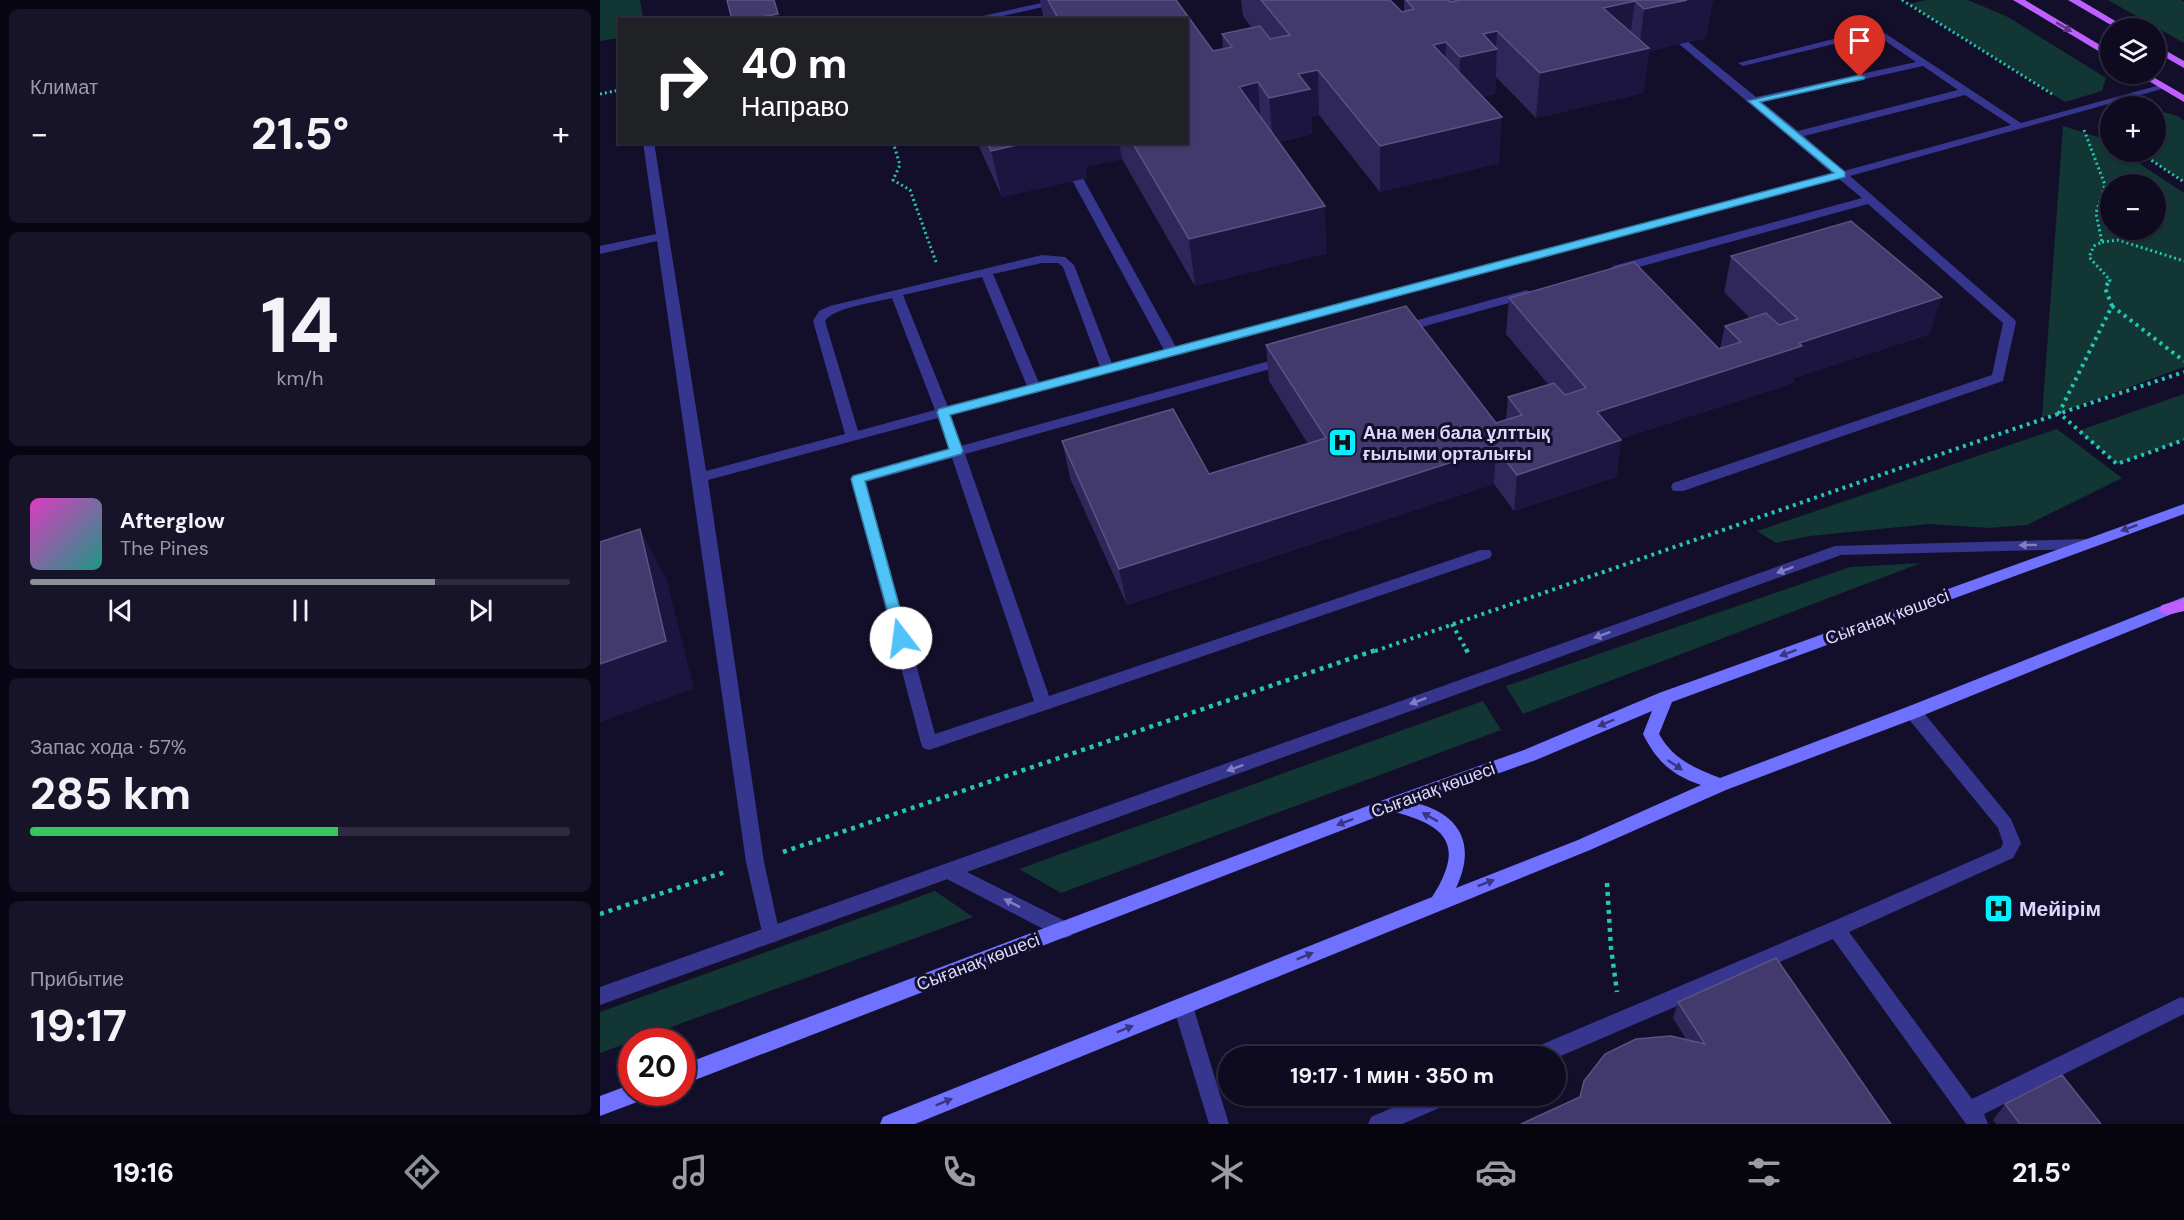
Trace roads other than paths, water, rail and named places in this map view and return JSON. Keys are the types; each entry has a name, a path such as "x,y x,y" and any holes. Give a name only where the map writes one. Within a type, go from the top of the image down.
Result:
{"main road":[{"path":"2018,0 2100,49"},
{"path":"2073,0 2104,18"},
{"path":"2166,54 2184,65"},
{"path":"2159,84 2184,99"},
{"name":"Сығанақ көшесі","path":"696,1070 1392,804 1530,755 1665,698 2184,509"},
{"path":"890,1124 1584,844 1720,785 1913,712 2178,606"},
{"path":"1665,698 1651,734 1661,755 1681,770 1720,785"},
{"path":"1392,804 1426,813 1446,826 1458,849 1455,872 1440,901"},
{"path":"600,1106 618,1099"}],"street":[{"path":"990,17 1069,0"},
{"path":"1743,63 1877,31 2019,126"},
{"path":"1678,488 1998,378 2010,322 1796,135 1683,43"},
{"path":"1753,101 1924,63"},
{"path":"700,477 1841,175 2076,109 2164,87"},
{"path":"1796,135 1967,91"},
{"path":"648,144 700,477 755,862 771,934"},
{"path":"1078,180 1172,352"},
{"path":"1604,273 1868,200"},
{"path":"600,250 663,236"},
{"path":"853,436 819,321 823,314 834,309 1042,258 1061,260 1068,266 1107,369"},
{"path":"986,272 1034,388"},
{"path":"1386,333 1535,292"},
{"path":"896,293 943,412 1044,705"},
{"path":"1306,355 858,479 929,743 1485,554"},
{"path":"600,996 1840,550 2086,544"},
{"path":"1562,1046 2007,853 2012,843 2005,824 1913,712"},
{"path":"949,871 1064,930"},
{"path":"1836,929 1974,1117 2181,1006"},
{"path":"1183,1006 1219,1124"},
{"path":"1378,1124 1420,1106"}],"place":[{"name":"Ана мен бала ұлттық ғылыми орталығы","path":"1342,443"},
{"name":"Мейірім","path":"1998,909"}]}
